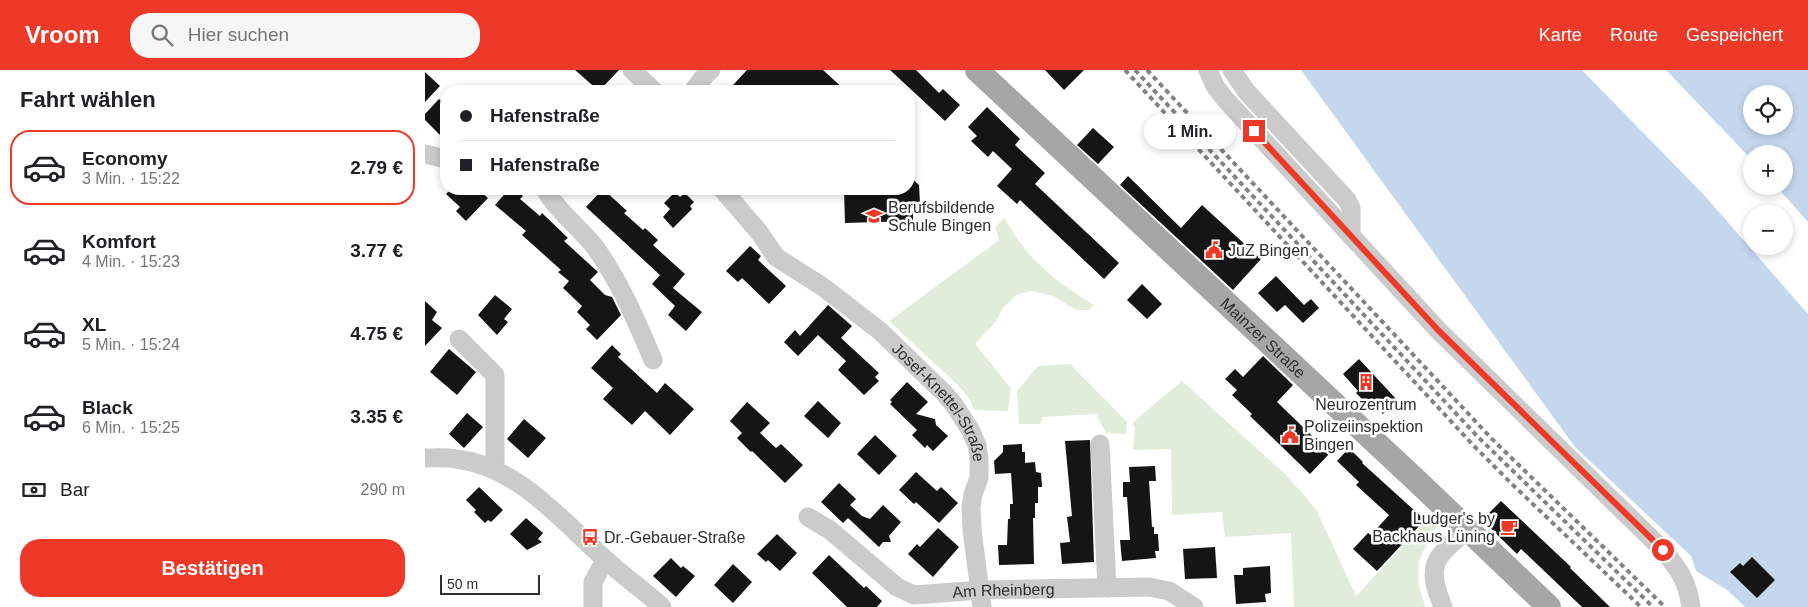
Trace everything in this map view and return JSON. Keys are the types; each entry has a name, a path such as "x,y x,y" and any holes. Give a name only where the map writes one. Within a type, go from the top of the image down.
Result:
{"main road":[{"name":"Mainzer Straße","path":"977,70 1549,607"}],"street":[{"path":"632,70 648,85"},
{"path":"698,85 711,70"},
{"path":"1207,70 1215,86 1225,99 1438,330 1663,550 1681,572 1689,592 1691,607"},
{"path":"1232,70 1246,92 1347,200 1351,208 1351,236"},
{"path":"425,154 440,158"},
{"path":"549,195 589,240 609,267 633,311 653,360"},
{"name":"Josef-Knettel-Straße","path":"727,195 759,232 777,257 823,287 880,332 945,394 971,431 977,445 979,459 979,478 973,494 971,508 981,599"},
{"path":"459,339 495,375 495,470"},
{"path":"1101,444 1107,588"},
{"path":"425,458 456,459 481,464 495,470 524,488 630,582 662,607"},
{"name":"Am Rheinberg","path":"808,517 830,530 889,581 914,594 981,599 1107,588 1159,588 1178,596 1194,607"},
{"path":"1443,607 1434,583 1433,570 1436,560 1467,530"},
{"path":"593,607 593,582 605,560"}],"green space":[{"path":"1004,218 1030,255 1046,271 1094,305 1089,310 1076,310 1053,296 1031,291 1016,295 1003,308 996,321 975,344 1011,388 1008,411 974,410 970,400 959,386 889,321 999,240 995,227"},
{"path":"1070,364 1127,422 1126,434 1106,433 1096,414 1043,417 1040,424 1019,424 1017,391 1038,366"},
{"path":"1182,381 1284,473 1305,496 1317,511 1356,596 1434,513 1436,526 1421,557 1418,570 1419,586 1426,607 1294,607 1291,533 1225,537 1222,512 1172,515 1171,449 1133,450 1135,428 1133,422"}],"water":[{"path":"1301,70 1582,70 1705,196 1743,240 1743,255 1756,255 1808,314 1808,607 1745,607 1727,590 1696,571 1691,556 1575,447"},
{"path":"1666,70 1808,70 1808,222 1784,195 1793,195 1793,145 1743,145 1743,151"}],"building":[{"path":"575,70 619,70 605,85 592,85"},
{"path":"747,70 823,70 839,85 733,85"},
{"path":"890,70 916,70 939,93 943,89 960,105 945,121 915,93 915,85 906,85"},
{"path":"1045,70 1084,70 1064,90"},
{"path":"425,72 440,86 425,102"},
{"path":"440,100 440,135 425,120 425,114"},
{"path":"987,107 1020,139 1015,145 1045,173 1035,184 1119,263 1104,279 1020,200 1017,204 997,186 1012,169 993,151 988,157 971,141 977,136 968,127"},
{"path":"1093,128 1114,147 1098,164 1077,145"},
{"path":"1128,176 1181,228 1202,205 1261,259 1233,290 1120,185"},
{"path":"915,181 919,185 920,203 913,204 913,221 845,223 844,195 915,195"},
{"path":"447,195 485,195 488,198 466,221 456,211 460,207"},
{"path":"504,195 522,195 520,199 540,216 542,213 568,238 564,241 598,272 590,280 605,295 612,297 621,315 597,340 586,329 590,325 577,312 582,306 563,288 569,281 558,272 561,270 522,235 526,231 495,205"},
{"path":"597,195 610,195 627,211 624,213 658,240 653,245 685,274 673,288 702,312 686,331 668,315 675,306 652,284 660,275 586,207"},
{"path":"672,195 680,197 687,195 694,202 690,206 692,209 673,228 663,217 670,209 664,203"},
{"path":"750,246 761,256 758,260 786,286 769,304 742,278 738,282 726,271"},
{"path":"1276,276 1304,305 1311,299 1319,308 1303,323 1285,305 1277,312 1258,293"},
{"path":"1142,284 1162,304 1147,319 1127,300"},
{"path":"495,295 512,309 504,319 508,322 497,335 478,315"},
{"path":"425,301 437,312 432,320 442,328 425,346"},
{"path":"828,305 852,326 841,338 879,373 875,377 879,381 864,395 838,370 846,361 818,335 798,356 784,342 795,330 800,336"},
{"path":"612,345 621,354 618,357 657,393 665,383 694,409 670,435 645,411 632,425 603,399 613,388 591,368"},
{"path":"449,349 476,372 457,395 430,372"},
{"name":"Polizeiinspektion Bingen","path":"1263,356 1293,385 1277,402 1330,453 1310,474 1250,416 1252,414 1232,395 1237,390 1225,379 1235,369 1243,377"},
{"name":"Neurozentrum","path":"1359,359 1397,400 1383,414 1370,401 1366,399 1364,401 1356,393 1358,391 1343,374"},
{"path":"907,382 928,402 916,414 935,419 936,425 948,436 933,451 927,445 925,448 912,435 917,430 890,404 892,402 890,400"},
{"path":"818,401 841,423 828,438 804,416"},
{"path":"747,402 770,423 760,433 776,448 781,444 803,465 785,483 737,438 742,433 730,421"},
{"path":"467,413 483,427 464,448 449,434"},
{"path":"524,419 546,438 528,458 507,439"},
{"path":"875,435 897,456 879,475 857,454"},
{"path":"1090,440 1094,562 1062,564 1060,543 1070,542 1067,517 1072,516 1065,441"},
{"path":"1022,444 1022,452 1025,452 1025,463 1035,462 1036,472 1041,473 1042,487 1038,487 1038,503 1035,503 1035,518 1033,518 1034,564 999,565 998,545 1007,545 1010,504 1013,504 1011,473 995,474 994,461 1003,452 1003,445"},
{"path":"1349,448 1362,463 1425,520 1377,571 1353,549 1368,533 1371,535 1389,515 1356,485 1359,482 1337,461"},
{"path":"1155,466 1156,481 1149,481 1152,527 1154,527 1154,534 1158,534 1159,551 1155,551 1156,558 1122,561 1120,540 1130,540 1127,497 1123,497 1123,482 1130,482 1129,467"},
{"path":"916,472 937,491 941,487 958,503 939,523 916,502 914,504 899,490"},
{"path":"839,483 856,499 850,505 862,516 870,519 883,505 901,522 889,536 891,542 883,542 879,547 848,518 843,523 821,502"},
{"path":"479,487 503,510 491,522 488,520 485,523 466,500"},
{"path":"1501,501 1610,607 1582,607 1521,549 1517,554 1482,520"},
{"path":"526,518 543,533 538,539 542,542 527,550 510,534"},
{"path":"938,528 959,547 933,577 908,554 917,544 920,547"},
{"path":"777,534 797,553 780,571 768,560 766,562 757,554"},
{"path":"1215,547 1217,578 1185,579 1183,549"},
{"path":"829,555 864,588 866,586 882,601 877,607 847,607 812,573"},
{"path":"1752,557 1775,580 1757,598 1730,572 1740,563 1743,566"},
{"path":"671,558 681,568 683,566 695,576 676,597 653,576"},
{"path":"733,564 752,582 733,603 714,585"},
{"path":"1270,566 1271,593 1265,594 1266,602 1236,604 1234,575 1243,575 1243,568"}],"railway":[{"path":"1125,70 1473,445 1641,607"},
{"path":"1135,70 1478,437 1653,607"},
{"path":"1147,70 1492,439 1665,607"}],"place":[{"name":"Berufsbildende Schule Bingen","path":"874,216"},
{"name":"JuZ Bingen","path":"1214,250"},
{"name":"Neurozentrum","path":"1366,382"},
{"name":"Polizeiinspektion Bingen","path":"1290,435"},
{"name":"Ludger's by Backhaus Lüning","path":"1509,527"},
{"name":"Dr.-Gebauer-Straße","path":"590,537"}],"route":[{"path":"1254,131 1438,330 1663,550"}]}
